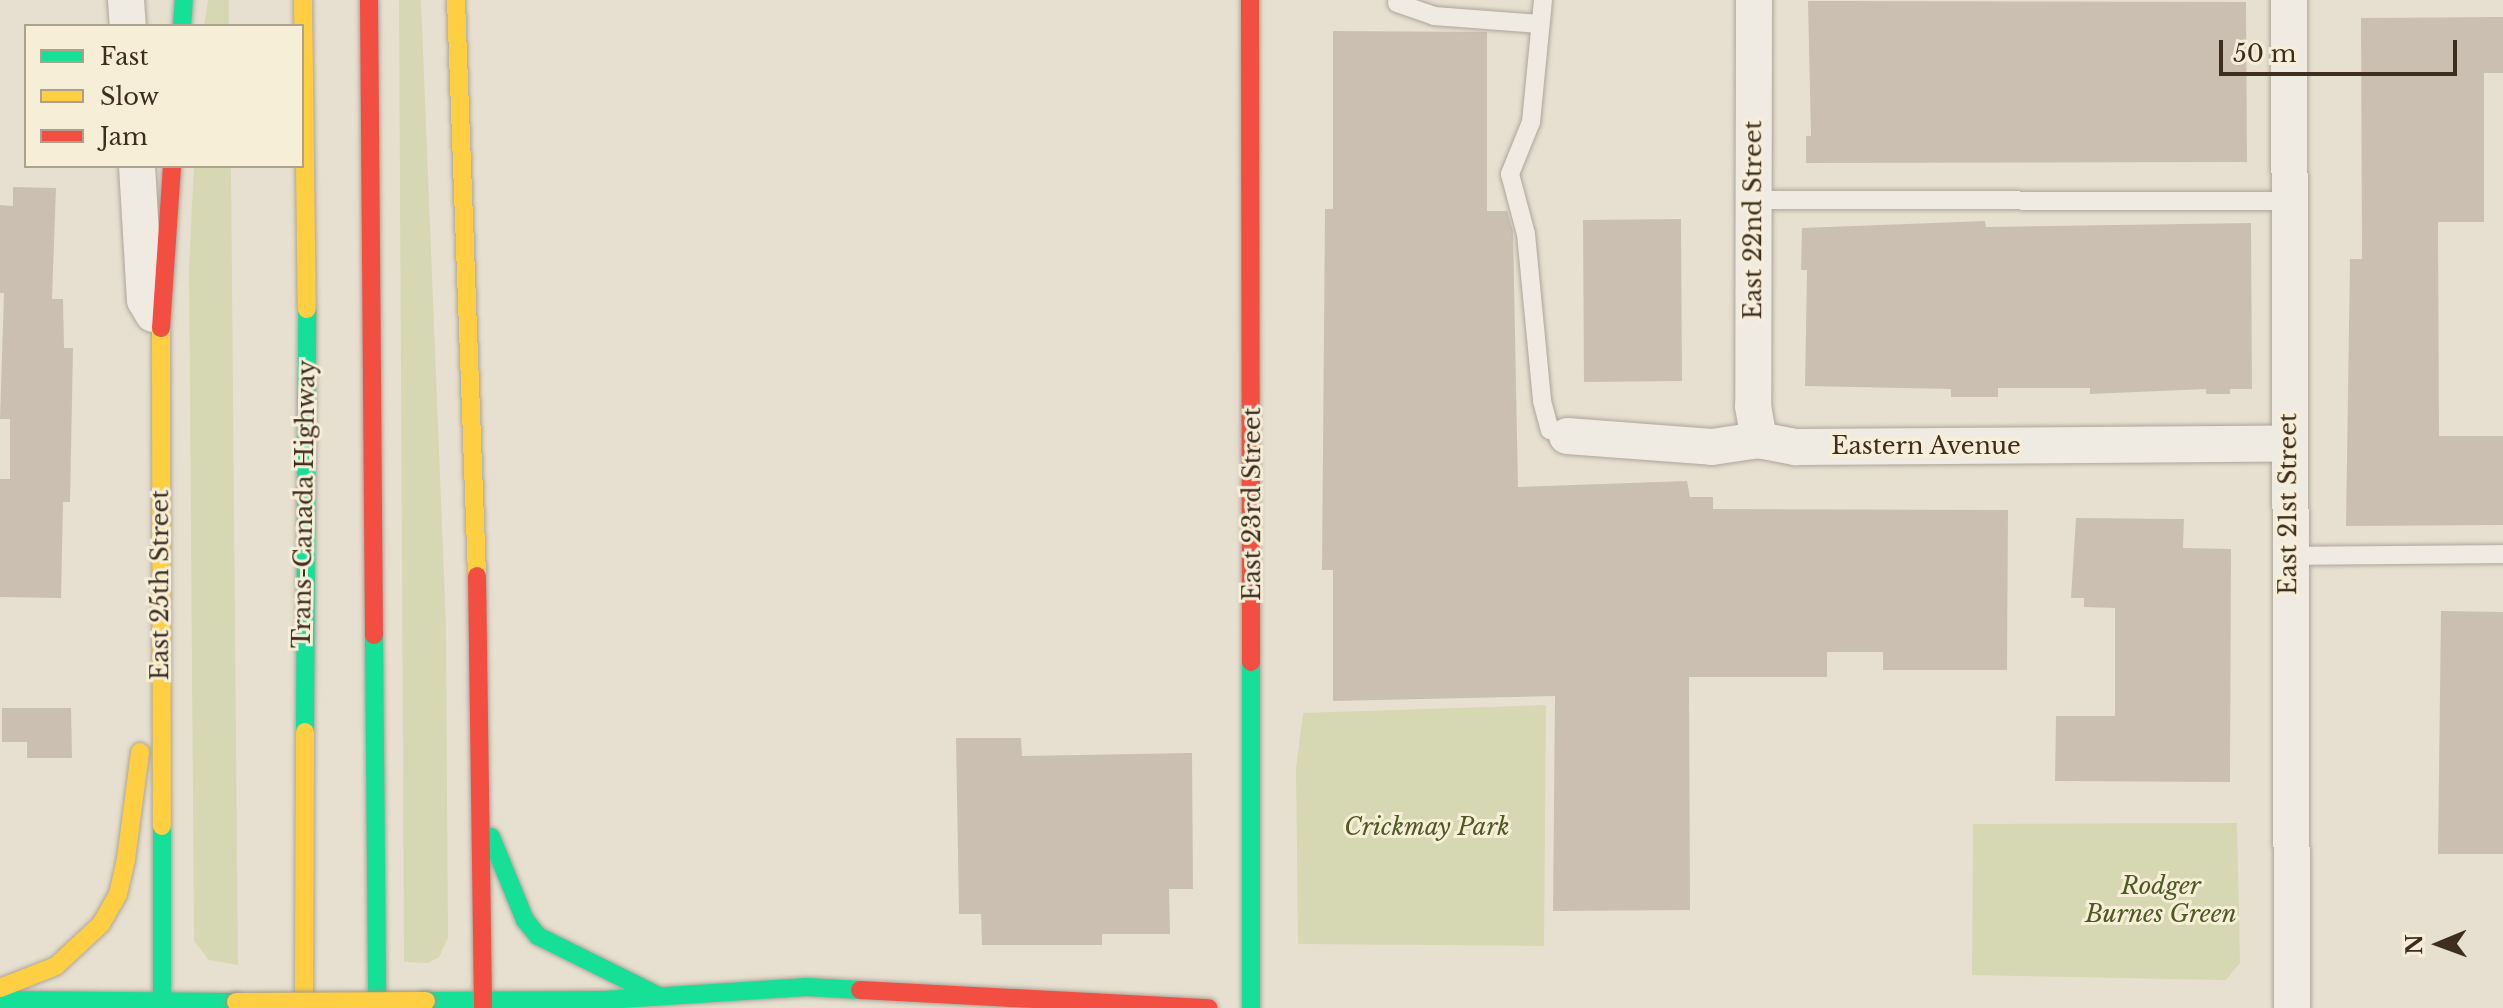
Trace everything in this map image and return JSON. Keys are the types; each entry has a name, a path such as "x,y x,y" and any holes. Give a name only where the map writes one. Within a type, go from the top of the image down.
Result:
{"main road":[{"path":"182,24 184,0"},
{"name":"Trans-Canada Highway","path":"303,0 304,24"},
{"path":"369,0 377,1008"},
{"path":"456,0 482,813 483,1004"},
{"path":"456,33 477,0"},
{"name":"East 23rd Street","path":"1250,0 1251,1008"},
{"name":"Trans-Canada Highway","path":"304,44 307,174 304,1008"},
{"path":"161,328 172,168"},
{"name":"East 25th Street","path":"161,328 162,1004"},
{"path":"0,988 56,966 101,924 118,894 137,761 160,689"},
{"path":"482,813 525,920 538,936 659,996"},
{"path":"0,1000 162,1004 426,1001 483,1004 807,987 1209,1008"}],"street":[{"path":"126,0 128,24"},
{"name":"East 22nd Street","path":"1754,0 1753,406 1759,440"},
{"name":"East 21st Street","path":"2289,0 2287,444 2292,1008"},
{"name":"East 25th Street","path":"137,168 145,300 161,328"},
{"name":"Eastern Avenue","path":"1567,436 1712,447 1759,440 1796,447 2287,444"}],"lane":[{"path":"1543,0 1531,122 1510,174 1526,234 1542,401 1550,430 1567,436"},
{"path":"1397,3 1434,16 1540,24"},
{"path":"1753,200 2289,201"},
{"path":"2288,556 2503,554"}],"green space":[{"path":"208,0 229,0 229,24 204,24"},
{"path":"399,0 421,0 446,625 448,938 439,957 428,963 404,962"},
{"path":"194,168 231,168 238,965 209,960 194,941 189,265"},
{"name":"Crickmay Park","path":"1546,705 1544,946 1298,944 1296,768 1303,713"},
{"name":"Rodger Burnes Green","path":"2237,823 2240,963 2226,980 1972,975 1973,824"}],"building":[{"path":"1808,1 2246,2 2247,162 1806,163 1806,136 1811,136"},
{"path":"2503,17 2503,73 2484,73 2484,222 2438,222 2439,436 2503,436 2503,525 2346,526 2350,259 2362,259 2361,18"},
{"path":"1333,31 1487,32 1487,211 1507,211 1513,231 1518,487 1687,481 1690,497 1713,497 1713,509 2008,510 2007,670 1883,670 1883,652 1827,652 1827,677 1689,677 1690,910 1553,911 1555,696 1333,701 1333,570 1322,570 1325,209 1333,209"},
{"path":"13,187 56,188 52,299 63,299 64,348 73,348 70,502 63,502 61,598 0,597 0,479 10,479 10,419 0,419 4,293 0,293 0,205 13,206"},
{"path":"1681,219 1682,381 1584,382 1583,220"},
{"path":"1985,221 1986,227 2251,223 2252,389 2230,389 2230,394 2206,394 2206,389 2090,394 2090,388 1998,388 1998,397 1951,397 1951,389 1805,386 1807,270 1801,270 1802,228"},
{"path":"2076,518 2184,519 2183,548 2231,549 2230,782 2055,781 2056,716 2115,716 2115,608 2084,607 2084,598 2071,598"},
{"path":"2441,611 2503,612 2503,854 2438,854"},
{"path":"2,708 71,708 72,758 27,758 27,742 2,742"},
{"path":"956,738 1021,738 1022,756 1192,753 1193,889 1169,889 1170,934 1102,934 1102,945 982,945 981,914 959,914"}],"traffic: fast":[{"path":"182,24 184,0"},
{"path":"305,732 307,309"},
{"path":"374,635 377,1008"},
{"path":"1251,662 1251,1008"},
{"path":"162,826 162,1008"},
{"path":"491,837 525,920 538,936 659,996"},
{"path":"426,1001 604,1000 807,987 860,990"},
{"path":"0,1000 236,1002"}],"traffic: slow":[{"path":"303,0 303,24"},
{"path":"456,0 477,576"},
{"path":"304,77 307,309"},
{"path":"161,328 162,826"},
{"path":"304,1008 305,732"},
{"path":"0,988 56,966 101,924 118,894 126,859 140,752"},
{"path":"236,1002 426,1001"}],"traffic: jam":[{"path":"369,0 374,635"},
{"path":"1250,0 1251,662"},
{"path":"161,328 172,168"},
{"path":"477,576 483,1008"},
{"path":"860,990 1209,1008"}]}
